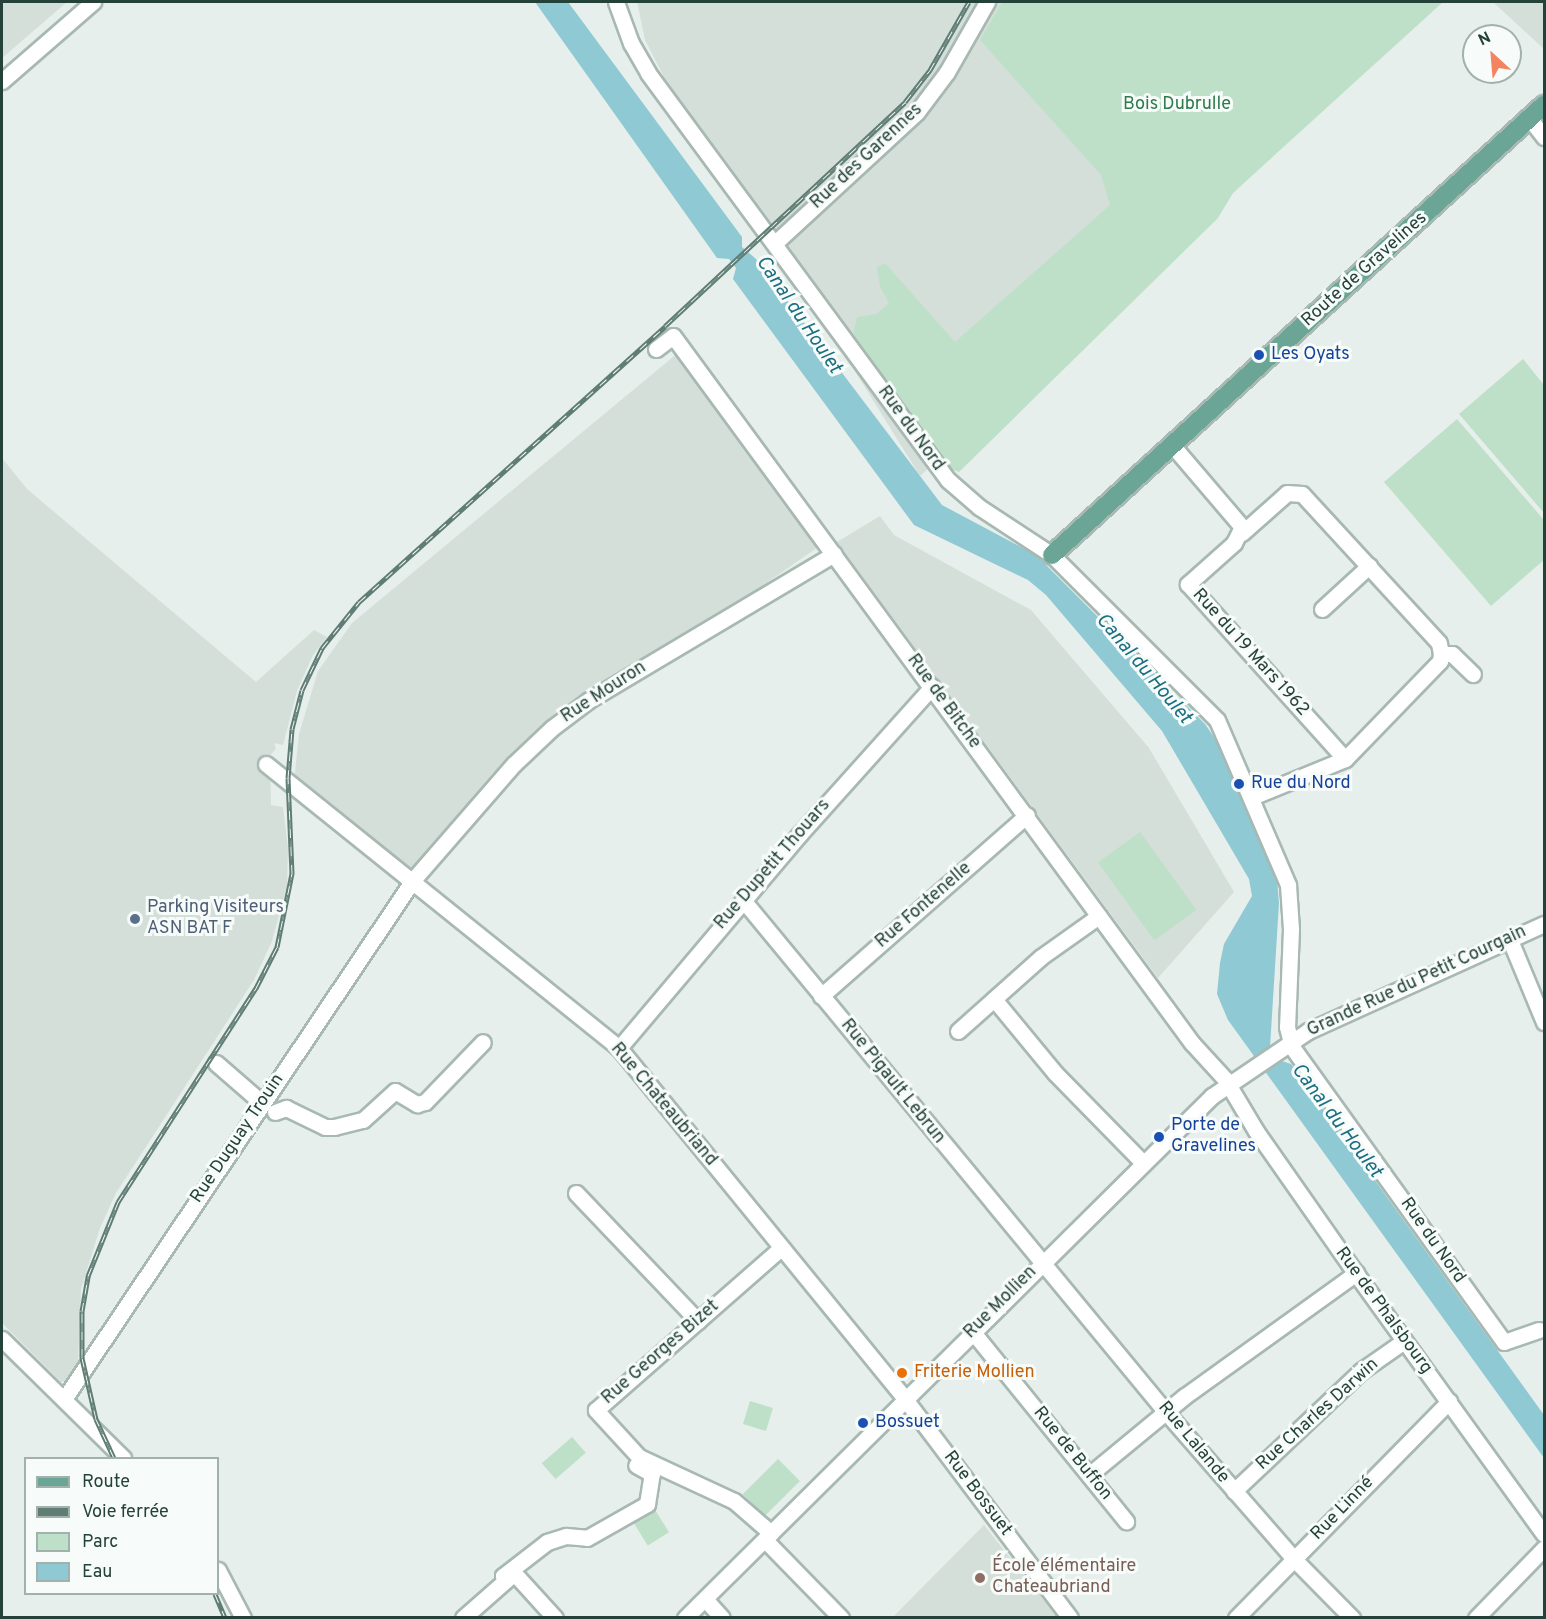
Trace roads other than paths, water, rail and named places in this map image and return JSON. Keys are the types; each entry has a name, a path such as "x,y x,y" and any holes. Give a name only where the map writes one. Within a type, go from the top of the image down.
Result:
{"main road":[{"name":"Route de Gravelines","path":"1052,555 1545,105"}],"street":[{"path":"2,81 93,2"},
{"name":"Rue du Nord","path":"616,2 643,65 948,480 979,507 1052,555 1212,713 1230,744 1285,875 1290,896 1287,1021 1290,1042 1504,1342 1539,1330"},
{"name":"Rue des Garennes","path":"775,243 917,112 947,72 987,2"},
{"path":"1530,119 1545,137"},
{"name":"Rue de Bitche","path":"656,349 673,336 1199,1052 1228,1084"},
{"path":"1173,446 1236,516 1242,533 1287,493 1296,491 1439,643 1440,661 1345,759 1252,797"},
{"name":"Rue du 19 Mars 1962","path":"1242,533 1188,584 1345,759"},
{"name":"Rue Mouron","path":"412,879 514,764 566,716 834,554"},
{"path":"1322,609 1369,566"},
{"path":"1441,654 1452,654 1473,674"},
{"name":"Rue Dupetit Thouars","path":"619,1048 743,900 932,687"},
{"name":"Rue Chateaubriand","path":"266,764 412,879 619,1048 905,1399"},
{"name":"Rue Fontenelle","path":"821,996 1027,815"},
{"name":"Rue Duguay Trouin","path":"64,1399 412,879"},
{"name":"Rue Pigault Lebrun","path":"743,900 1041,1264"},
{"path":"958,1031 1052,948 1099,916"},
{"name":"Grande Rue du Petit Courgain","path":"1276,1051 1290,1042 1545,924"},
{"path":"1510,940 1545,1022"},
{"path":"994,999 1055,1073 1143,1163"},
{"path":"275,1112 286,1108 325,1127 334,1127 363,1120 395,1090 417,1104 425,1102 483,1042"},
{"name":"Rue Mollien","path":"685,1617 1143,1163 1228,1084 1276,1051"},
{"path":"216,1063 262,1103"},
{"name":"Rue de Phalsbourg","path":"1228,1084 1256,1131 1356,1273 1545,1534"},
{"path":"576,1193 698,1321"},
{"name":"Rue Georges Bizet","path":"781,1248 596,1410 639,1457 734,1501 841,1617"},
{"name":"Rue Lalande","path":"1041,1264 1234,1491 1294,1559 1352,1617"},
{"path":"1089,1475 1165,1411 1356,1273"},
{"name":"Rue de Buffon","path":"972,1331 1126,1521"},
{"path":"2,1339 122,1457"},
{"name":"Rue Charles Darwin","path":"1234,1491 1361,1371 1404,1341"},
{"name":"Rue Bossuet","path":"905,1399 1070,1617"},
{"name":"Rue Linné","path":"1236,1617 1449,1401"},
{"path":"555,1617 510,1577 503,1576 547,1542 566,1536 587,1538 647,1504 652,1474 635,1465 639,1457"},
{"path":"1476,1617 1545,1548"},
{"path":"219,1572 243,1617"},
{"path":"463,1617 510,1577"},
{"path":"705,1599 722,1617"}],"water":[{"name":"Canal du Houlet","path":"535,2 568,2 742,237 742,247 756,259 942,505 1036,555 1205,724 1218,743 1277,880 1279,903 1270,1047 1279,1060 1291,1064 1544,1415 1544,1458 1228,1020 1217,994 1220,963 1224,944 1252,896 1249,879 1162,731 1046,595 1028,580 914,525 733,279 736,268 729,259 717,258"}],"railway":[{"path":"114,1457 96,1419 82,1358 82,1311 88,1276 118,1202 256,988 277,947 292,873 288,778 292,729 302,690 322,648 359,602 665,326 905,102 930,70 969,2"},
{"path":"215,1595 225,1618"}],"place":[{"name":"Les Oyats","path":"1259,355"},
{"name":"Rue du Nord","path":"1239,784"},
{"name":"Parking Visiteurs ASN BAT F","path":"135,919"},
{"name":"Porte de Gravelines","path":"1159,1137"},
{"name":"Friterie Mollien","path":"902,1373"},
{"name":"Bossuet","path":"863,1423"},
{"name":"École élémentaire Chateaubriand","path":"980,1578"}],"park label":[{"name":"Bois Dubrulle","path":"1177,105"}]}
